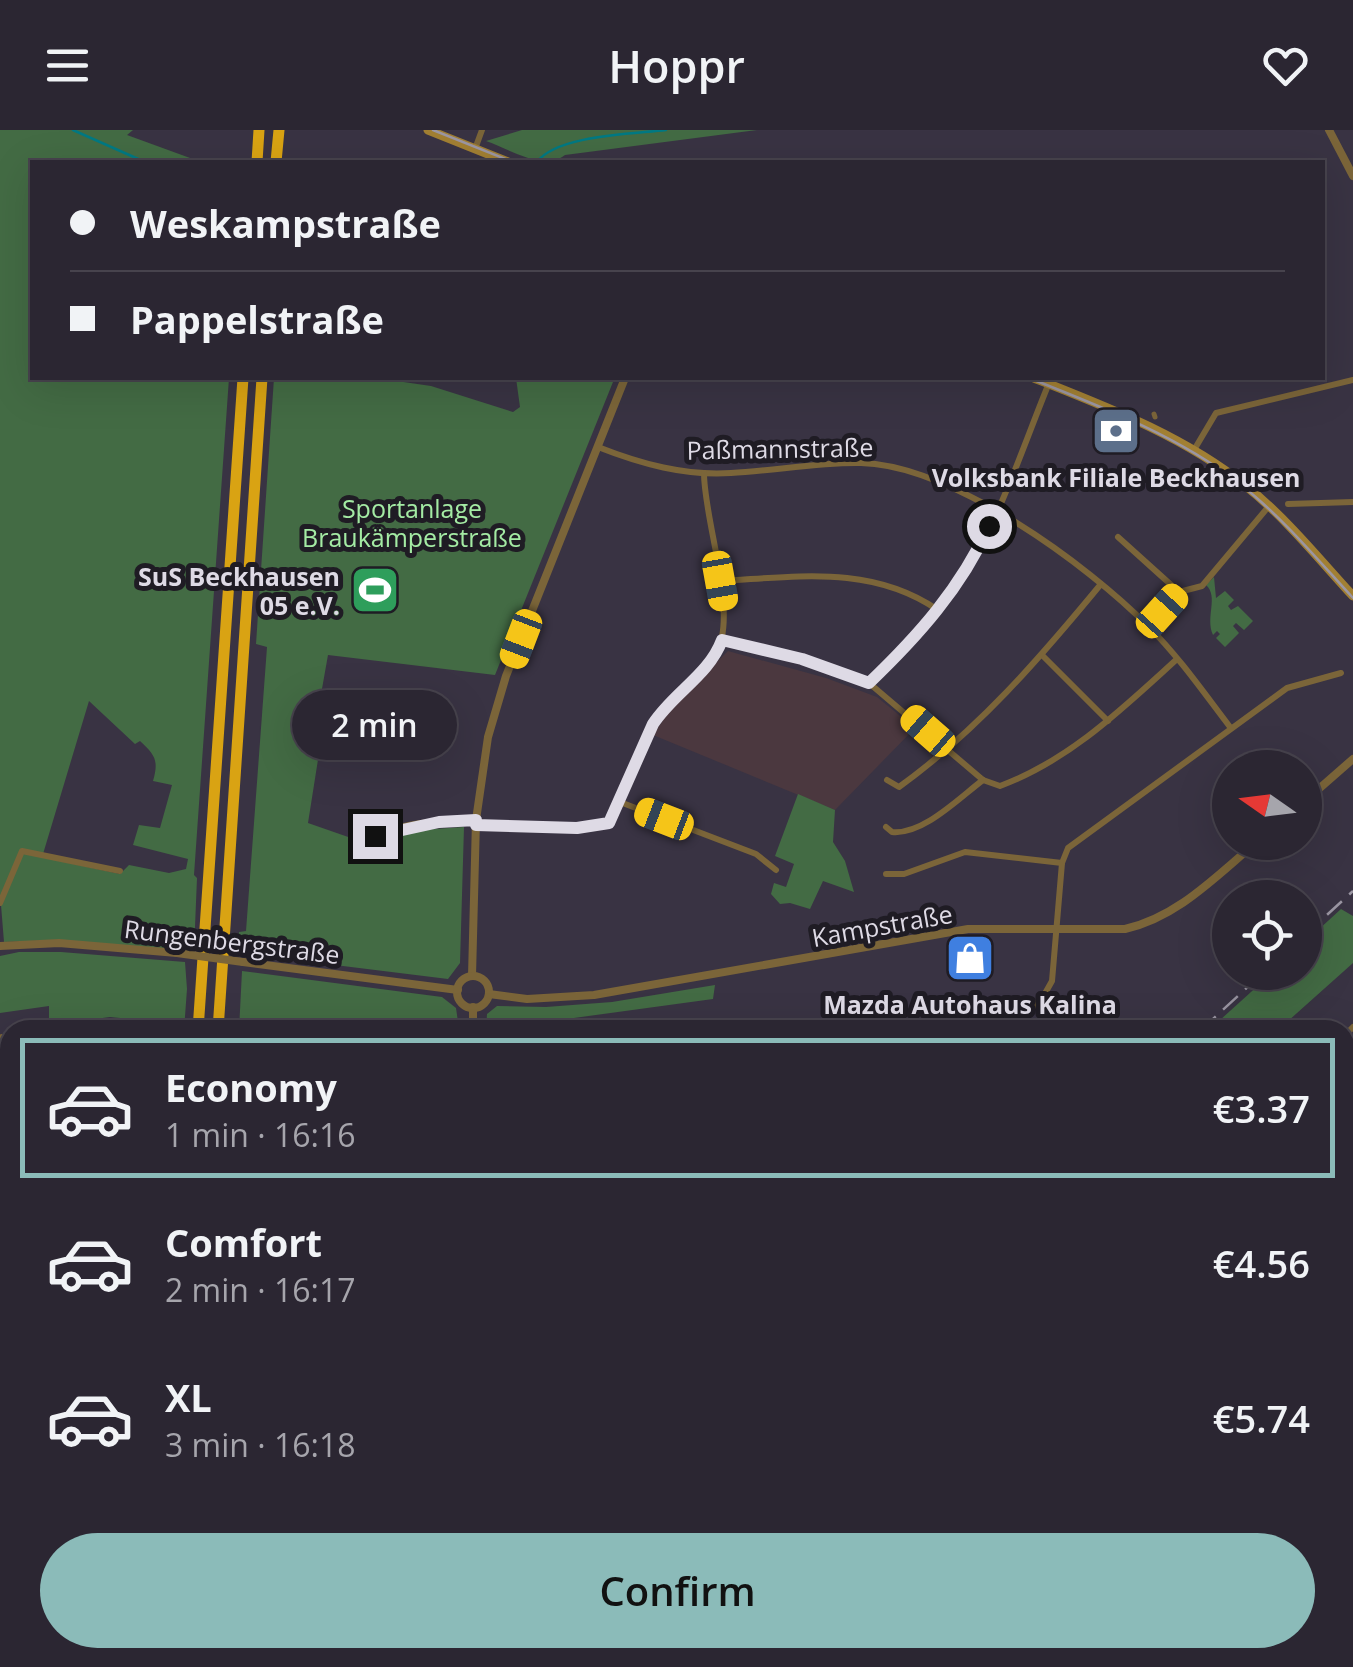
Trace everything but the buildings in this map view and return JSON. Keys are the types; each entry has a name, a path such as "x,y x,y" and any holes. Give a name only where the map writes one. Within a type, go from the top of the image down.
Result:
{"highway":[{"path":"257,160 259,130"},
{"path":"276,160 278,130"},
{"path":"199,1020 243,380"},
{"path":"219,1020 262,380"}],"main road":[{"path":"428,130 503,160"},
{"path":"1039,380 1132,418 1231,474 1269,506 1353,596"}],"street":[{"path":"475,149 482,130"},
{"path":"1329,130 1353,176"},
{"path":"472,976 476,822 483,762 496,707 624,380"},
{"path":"1194,452 1216,414 1353,380"},
{"path":"869,683 938,610 970,564 1049,384"},
{"name":"Paßmannstraße","path":"598,447 648,464 704,473 848,463 883,465 939,483 1046,543 1101,584 1148,626 1230,728"},
{"path":"368,842 391,830 439,822 560,828 604,826 614,818 653,724 661,711 706,669 722,640 726,616 704,499 704,473"},
{"path":"1288,504 1353,502"},
{"path":"1148,626 1179,592 1202,586 1269,506"},
{"path":"1118,537 1179,592"},
{"path":"720,581 861,578 901,589 938,610"},
{"path":"886,780 899,787 948,748 1042,656 1101,584"},
{"path":"722,640 802,659 869,683 983,780 1000,786 1054,759 1108,721 1177,659"},
{"path":"1042,656 1108,721"},
{"path":"1019,1020 1048,989 1054,971 1062,863 1068,848 1287,688 1340,673"},
{"path":"1322,786 1353,759"},
{"path":"886,827 892,832 908,830 983,780"},
{"path":"620,802 756,854 776,870"},
{"path":"0,902 22,852 120,871"},
{"path":"886,874 904,874 965,852 1062,863"},
{"name":"Kampstraße","path":"489,994 527,999 594,995 954,931 1008,927 1125,929 1162,917 1234,860"},
{"name":"Rungenbergstraße","path":"0,946 59,943 178,954 458,990"},
{"path":"472,976 487,983 489,994 482,1005 473,1008 462,1003 458,990 464,979 472,976"},
{"path":"473,1008 473,1020"}],"shaded area":[{"path":"728,651 826,678 877,697 915,728 835,810 653,735 675,703"}],"green space":[{"path":"0,130 133,130 127,135 196,160 30,160 30,380 229,380 194,875 194,951 59,940 4,942 1,905 23,853 120,874 129,865 169,873 186,869 188,859 133,845 139,825 160,828 172,785 153,781 156,768 149,750 140,741 135,744 89,701 43,854 21,851 0,901"},
{"path":"522,130 757,130 565,155 557,160 537,160 486,141"},
{"name":"Sportanlage Braukämperstraße","path":"274,380 390,380 431,386 513,412 520,407 516,380 613,382 495,675 328,655 312,745 320,747 308,823 374,846 392,832 464,827 460,963 448,979 237,953 239,932 246,931 267,647 256,644"},
{"path":"1214,577 1216,598 1225,591 1234,600 1228,606 1231,610 1238,606 1253,621 1244,630 1236,623 1233,626 1239,633 1225,647 1216,638 1220,634 1217,631 1213,635 1211,628 1211,595 1206,585"},
{"path":"798,794 835,810 833,842 845,861 854,892 823,881 810,909 780,904 771,894 774,883 786,887 794,864 775,856"},
{"path":"1341,909 1353,916 1353,963 1289,1020 1220,1020 1253,990 1322,990 1322,926"},
{"path":"61,952 185,962 185,1020 49,1020 49,1006 0,1013 0,956"},
{"path":"242,971 442,997 456,1008 458,1020 240,1020"},
{"path":"715,985 713,999 559,1020 487,1020 487,1014 497,1006 612,1002"}],"waterway":[{"path":"73,130 140,160"},
{"path":"539,160 578,141 666,130"}],"tram line":[{"path":"433,130 508,160"},
{"path":"1034,380 1139,424 1216,467 1270,510 1353,598"}],"railway":[{"path":"1322,919 1353,891"},
{"path":"1212,1020 1244,990"}],"place":[{"name":"Volksbank Filiale Beckhausen","path":"1116,431"},
{"name":"SuS Beckhausen 05 e.V.","path":"375,590"},
{"name":"Mazda Autohaus Kalina","path":"970,958"}],"route":[{"path":"375,836 439,822 476,820 476,825 604,826 614,818 645,737 661,711 706,669 722,640 802,659 869,683 954,590 989,526"}]}
